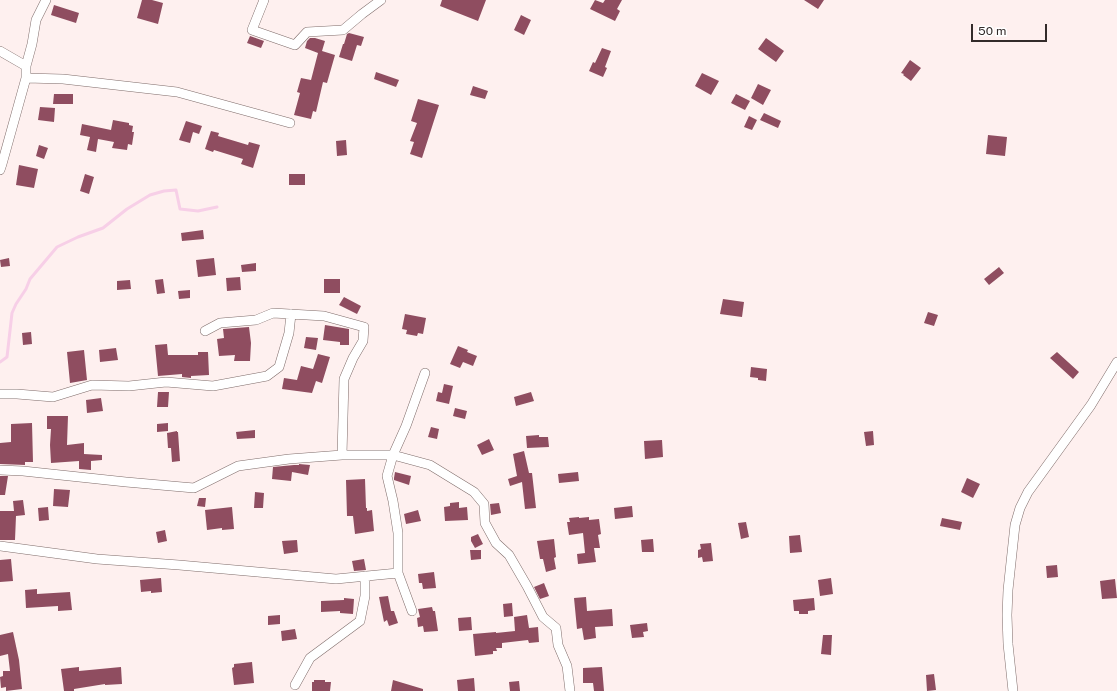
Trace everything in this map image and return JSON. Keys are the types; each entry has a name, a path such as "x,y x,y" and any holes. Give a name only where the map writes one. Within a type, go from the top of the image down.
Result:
{"street":[{"path":"0,170 26,78 26,66 36,20 46,0"},
{"path":"264,0 252,30 296,45 307,32 343,30 381,0"},
{"path":"0,51 26,66"},
{"path":"26,78 63,79 177,92 290,123"},
{"path":"205,331 220,323 256,320 274,313 324,316 364,327 363,341 353,358 344,379 342,455"},
{"path":"0,394 53,397 92,385 129,386 166,382 212,386 267,376 279,367 289,333 291,314"},
{"path":"1013,691 1008,644 1007,615 1008,590 1015,525 1020,508 1028,492 1091,405 1117,362"},
{"path":"412,611 398,573 398,533 387,476 393,455 406,426 425,373"},
{"path":"0,470 194,488 238,466 289,459 342,455 393,455 430,465 474,492 484,504 485,523 496,543 509,555 543,617 556,628 558,645 567,666 570,691"},
{"path":"0,546 97,559 336,579 398,573"},
{"path":"295,685 310,658 360,621 365,596 365,576"}],"building":[{"path":"142,0 152,0 163,3 158,24 137,18"},
{"path":"442,0 486,0 478,21 440,6"},
{"path":"595,0 603,3 605,0 622,0 617,9 620,11 615,21 590,9"},
{"path":"804,0 824,0 818,9"},
{"path":"54,5 79,13 76,23 51,15"},
{"path":"521,15 531,20 524,35 514,30"},
{"path":"349,33 364,37 361,46 357,45 352,61 339,57 347,34"},
{"path":"250,36 264,41 261,48 247,43"},
{"path":"310,38 325,41 322,51 335,55 327,83 323,82 316,112 313,111 311,119 294,115 300,93 297,92 301,78 311,80 318,53 305,48 307,41"},
{"path":"766,38 784,51 776,62 758,49"},
{"path":"602,48 611,51 603,77 589,71 593,62 595,63"},
{"path":"910,60 921,68 911,81 901,73"},
{"path":"376,72 399,80 396,87 374,79"},
{"path":"702,73 719,81 711,95 695,86"},
{"path":"758,84 771,90 763,105 751,98"},
{"path":"473,86 488,91 485,99 470,95"},
{"path":"54,94 73,94 73,104 53,104"},
{"path":"736,94 750,101 745,110 731,103"},
{"path":"418,99 439,105 422,158 410,154 414,142 410,141 417,123 411,121"},
{"path":"40,107 55,108 54,122 38,120"},
{"path":"764,113 781,121 778,128 760,120"},
{"path":"749,116 757,120 752,130 744,127"},
{"path":"113,120 129,123 129,125 133,126 132,132 134,132 132,145 128,144 127,150 112,148 114,142 98,139 96,152 87,150 90,137 80,135 82,124 111,130"},
{"path":"186,121 202,126 199,134 193,132 190,143 179,140"},
{"path":"211,131 219,133 218,136 248,145 249,142 260,145 253,168 241,164 243,159 214,150 213,152 205,149"},
{"path":"988,135 1007,137 1005,156 986,154"},
{"path":"346,140 347,155 337,156 336,141"},
{"path":"39,145 48,148 44,159 36,156"},
{"path":"19,165 38,169 34,188 16,185"},
{"path":"85,174 94,177 89,194 80,191"},
{"path":"289,174 305,174 305,185 289,185"},
{"path":"203,230 204,239 182,241 181,233"},
{"path":"9,258 10,266 1,267 0,260"},
{"path":"214,258 216,275 198,277 196,260"},
{"path":"256,263 256,271 242,272 241,265"},
{"path":"999,267 1004,273 989,285 984,279"},
{"path":"240,277 241,290 227,291 226,278"},
{"path":"163,279 165,293 157,294 155,280"},
{"path":"324,279 340,279 340,293 324,293"},
{"path":"130,280 131,289 117,290 117,281"},
{"path":"190,290 190,298 179,299 178,291"},
{"path":"344,297 361,306 357,314 339,305"},
{"path":"723,299 744,302 742,317 720,314"},
{"path":"928,312 938,315 934,326 924,323"},
{"path":"405,314 426,318 423,334 418,333 417,336 406,334 407,330 402,329"},
{"path":"325,325 349,329 349,345 340,345 340,342 323,340"},
{"path":"249,327 251,343 250,361 234,361 235,355 219,356 217,339 224,338 223,329"},
{"path":"31,332 32,344 23,345 22,333"},
{"path":"306,337 318,338 316,350 304,348"},
{"path":"167,344 168,355 198,355 198,352 208,352 209,375 191,376 191,378 182,377 182,374 158,376 155,345"},
{"path":"458,346 477,356 473,366 463,362 460,368 450,364"},
{"path":"116,348 118,360 100,362 99,350"},
{"path":"84,350 87,380 70,383 67,352"},
{"path":"1057,352 1079,372 1073,379 1050,358"},
{"path":"318,354 330,357 322,383 316,381 312,393 282,389 284,378 297,380 301,366 313,369"},
{"path":"751,367 767,369 766,381 750,377"},
{"path":"444,384 453,386 449,404 436,401 438,392 442,393"},
{"path":"158,392 169,392 168,407 157,407"},
{"path":"531,392 534,401 516,406 514,397"},
{"path":"101,398 103,411 87,413 86,400"},
{"path":"455,408 467,411 465,419 453,416"},
{"path":"47,416 68,416 67,445 84,443 84,454 102,455 102,460 91,461 91,470 79,469 79,461 51,463 51,429 47,429"},
{"path":"32,423 33,462 25,462 25,465 0,464 0,443 11,442 11,424"},
{"path":"168,423 168,431 157,432 157,424"},
{"path":"431,427 439,429 437,439 428,437"},
{"path":"255,430 255,438 237,439 236,432"},
{"path":"177,431 180,461 172,462 171,448 168,448 167,433"},
{"path":"873,431 874,445 866,446 864,432"},
{"path":"539,435 539,437 548,437 549,447 527,448 526,436"},
{"path":"489,439 494,450 482,455 477,445"},
{"path":"662,440 663,457 645,459 644,441"},
{"path":"524,451 529,473 532,473 536,508 525,509 522,482 510,486 508,479 517,476 513,454"},
{"path":"299,464 310,465 308,475 292,472 291,481 272,479 273,467"},
{"path":"395,472 411,476 409,485 394,480"},
{"path":"578,472 579,481 559,483 558,474"},
{"path":"0,476 8,476 5,495 0,495"},
{"path":"967,478 980,484 973,498 961,492"},
{"path":"365,479 366,508 367,511 372,510 374,531 355,534 353,516 347,516 346,480"},
{"path":"54,489 70,490 68,507 53,506"},
{"path":"255,492 264,493 263,508 254,508"},
{"path":"199,498 206,498 205,507 197,506"},
{"path":"23,500 25,515 16,516 15,540 0,540 0,511 14,511 13,501"},
{"path":"459,502 459,508 467,507 468,520 445,521 444,507 450,506 450,503"},
{"path":"499,503 501,513 491,515 490,504"},
{"path":"632,506 633,517 615,519 614,508"},
{"path":"48,507 49,520 39,521 38,508"},
{"path":"232,507 234,529 222,530 222,528 207,530 205,510"},
{"path":"418,510 421,521 406,524 404,514"},
{"path":"589,517 589,520 599,519 601,534 598,535 600,548 594,548 596,562 578,564 577,554 585,553 583,533 569,535 567,522 570,522 569,518"},
{"path":"942,518 962,522 960,530 940,526"},
{"path":"746,522 749,537 741,539 738,523"},
{"path":"165,530 167,541 158,543 156,532"},
{"path":"478,534 483,544 475,548 471,541 471,537"},
{"path":"800,535 802,552 790,553 789,536"},
{"path":"554,539 556,557 554,558 556,569 546,572 543,559 540,559 537,541"},
{"path":"653,539 654,552 642,552 641,540"},
{"path":"297,540 298,552 284,554 282,541"},
{"path":"711,543 713,561 703,562 702,557 698,558 698,550 701,549 700,544"},
{"path":"470,550 481,550 481,559 471,560"},
{"path":"11,559 13,581 0,582 0,560"},
{"path":"364,559 366,570 354,571 352,561"},
{"path":"1057,565 1058,577 1047,578 1046,566"},
{"path":"434,572 436,588 423,589 422,583 419,583 418,574"},
{"path":"161,578 162,592 141,592 140,580"},
{"path":"831,578 833,594 820,596 818,580"},
{"path":"1115,579 1117,598 1102,599 1100,581"},
{"path":"544,583 549,596 540,599 534,587"},
{"path":"37,589 37,594 70,592 72,610 58,611 58,606 26,608 25,590"},
{"path":"388,596 391,611 394,611 398,623 389,626 387,620 384,622 379,597"},
{"path":"586,597 587,611 612,609 613,626 595,627 596,638 584,640 582,628 577,629 574,598"},
{"path":"344,598 354,599 353,614 340,613 340,611 321,612 321,601 344,600"},
{"path":"814,598 815,610 808,611 808,614 799,614 799,611 794,611 793,600"},
{"path":"512,603 513,616 504,617 503,604"},
{"path":"432,607 433,611 435,611 438,631 424,632 423,626 418,627 417,618 420,617 418,609"},
{"path":"280,615 280,624 268,625 268,616"},
{"path":"527,615 529,628 538,627 539,642 529,643 528,640 502,643 502,648 496,648 497,651 493,651 493,654 475,656 473,634 515,631 514,617"},
{"path":"471,617 472,630 459,631 458,618"},
{"path":"647,623 648,631 643,632 644,637 632,638 630,625"},
{"path":"295,629 297,639 282,641 281,631"},
{"path":"13,632 19,660 22,689 6,691 6,687 1,688 0,677 3,676 3,671 10,671 8,654 0,656 0,635"},
{"path":"823,635 832,635 831,655 821,654"},
{"path":"252,662 254,683 234,685 232,668 234,667 234,664"},
{"path":"79,667 79,671 121,667 122,684 105,684 74,689 74,691 64,691 61,669"},
{"path":"602,667 604,691 594,691 593,683 583,683 583,668"},
{"path":"934,674 936,690 927,691 926,675"},
{"path":"474,678 475,691 458,691 457,680"},
{"path":"314,680 325,680 325,682 331,682 330,691 312,691 312,682 314,682"},
{"path":"393,680 423,689 423,691 391,691"},
{"path":"519,681 520,691 510,691 509,682"}],"waterway":[{"path":"0,362 7,357 12,313 16,304 26,289 30,279 57,247 78,237 103,228 127,209 150,195 164,191 176,190 180,209 198,211 217,207"}]}
